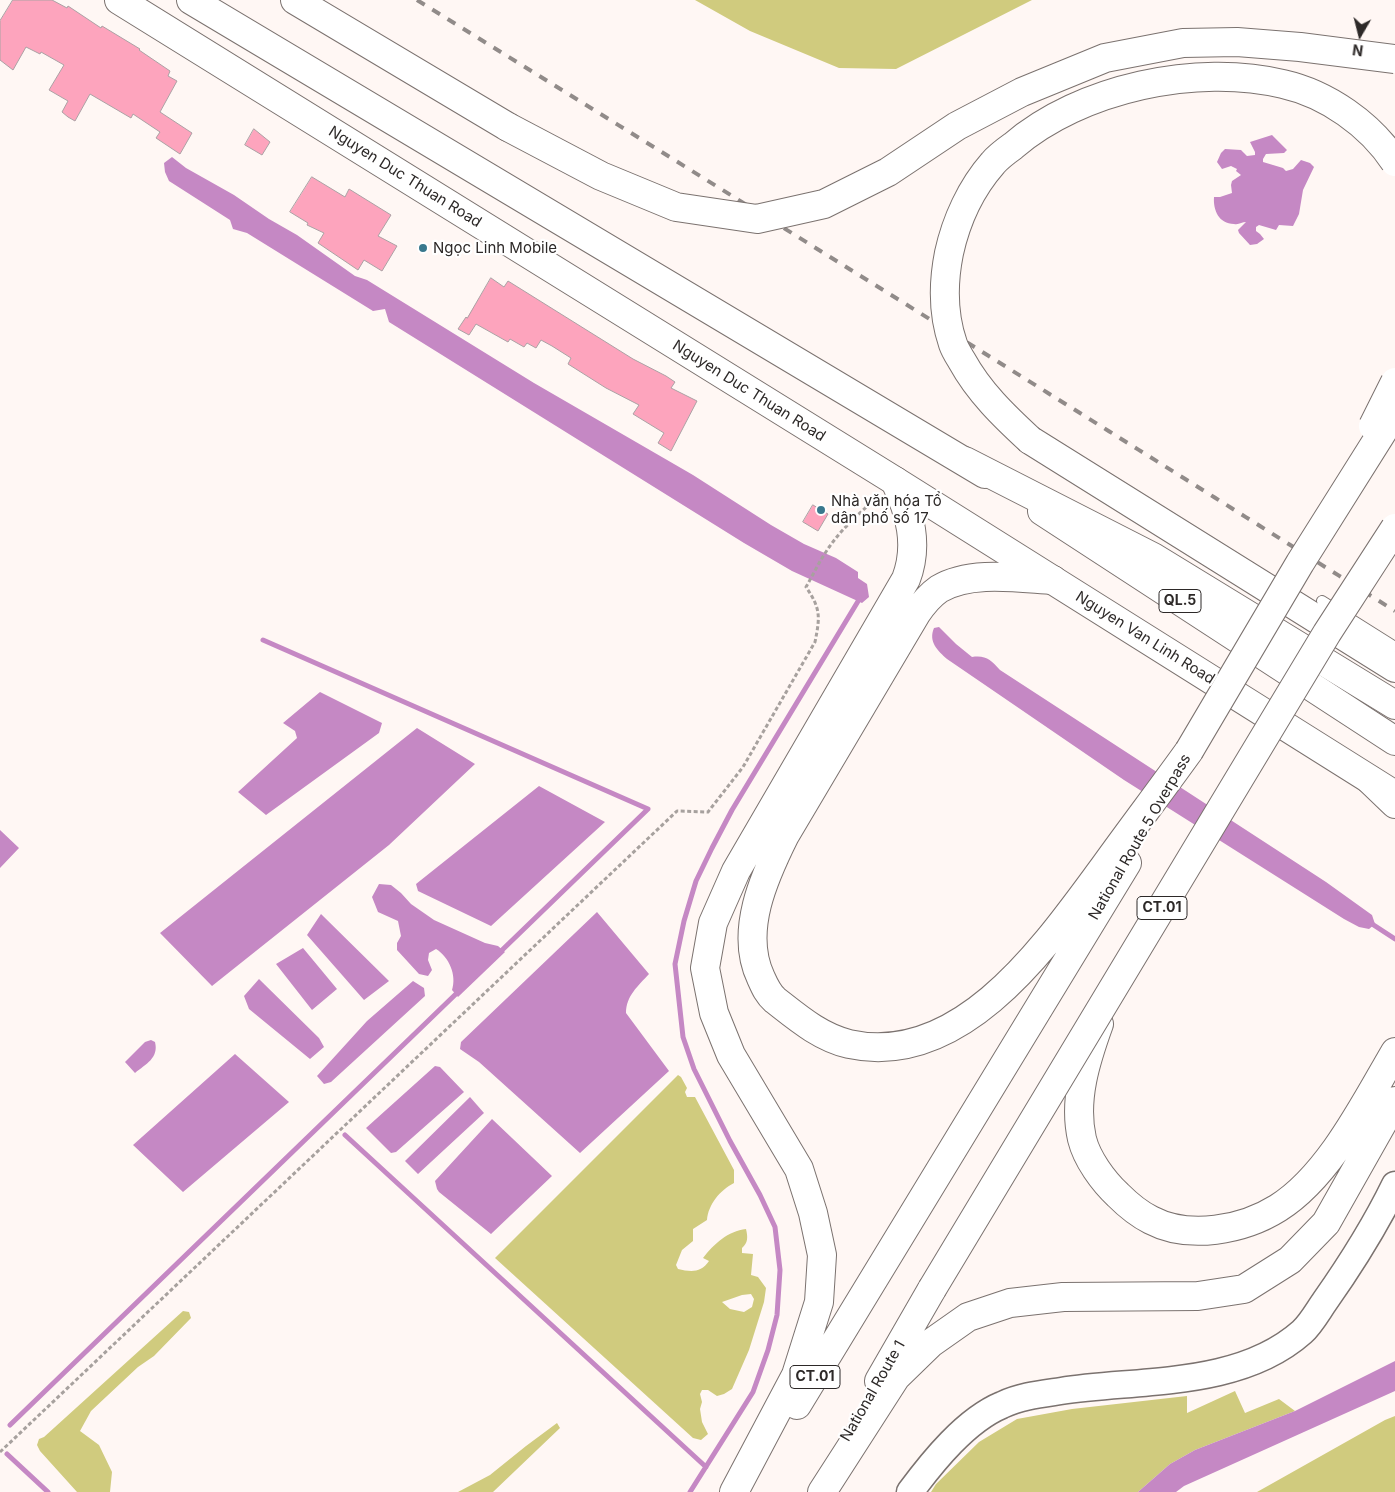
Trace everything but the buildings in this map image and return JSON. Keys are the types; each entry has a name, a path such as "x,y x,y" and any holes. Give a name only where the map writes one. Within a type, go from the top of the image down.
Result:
{"highway":[{"name":"Nguyen Duc Thuan Road","path":"119,0 895,481"},
{"name":"QL.5","path":"192,0 965,461 1395,741"},
{"path":"295,0 508,127 601,176 676,207 757,219 824,204 888,172 957,126 1022,92 1105,58 1183,43 1237,42 1300,47 1395,59"},
{"path":"1395,162 1374,135 1355,119 1335,106 1300,89 1284,84 1246,77 1199,77 1134,88 1085,103 1050,119 1022,138 993,162 971,193 952,237 946,268 944,300 953,345 970,375 1000,413 1030,440 1395,668"},
{"path":"1300,563 1395,382"},
{"name":"National Route 5 Overpass","path":"745,1492 1133,852 1189,751 1300,563 1395,412"},
{"path":"965,461 1153,557 1395,705"},
{"name":"Nguyen Van Linh Road","path":"895,481 1395,795"},
{"path":"734,1492 796,1375 819,1302 822,1255 813,1212 799,1169 731,1055 714,1013 705,968 713,923 736,871 902,588 910,570 913,546 912,532 909,516 895,481"},
{"name":"CT.01","path":"1179,878 1327,633 1395,528"},
{"path":"1053,580 986,577 947,586 932,595 916,614 785,834 768,870 755,910 753,942 756,969 769,994 802,1022 820,1034 850,1044 886,1047 920,1041 958,1024 1001,991 1054,934 1189,751"},
{"path":"1370,780 1395,804"},
{"path":"1179,878 1100,1024 1087,1056 1081,1089 1082,1139 1098,1173 1108,1186 1133,1209 1152,1221 1174,1228 1202,1231 1226,1228 1244,1223 1263,1216 1279,1207 1299,1192 1324,1164 1353,1125 1395,1052"},
{"name":"National Route 1","path":"814,1492 932,1289 1179,878"},
{"path":"822,1492 896,1377 932,1343 968,1317 1010,1303 1063,1297 1198,1296 1244,1289 1290,1260 1326,1223 1395,1101"}],"main road":[{"path":"910,1492 930,1465 961,1434 983,1415 1001,1405 1020,1398 1084,1387 1203,1376 1258,1358 1284,1346 1304,1330 1350,1266 1395,1185"}],"lane":[{"path":"1322,601 1395,647"}],"path":[{"path":"0,1452 677,811 708,812 743,767 815,642 819,620 816,602 806,587 826,552 850,521 895,481"}],"shaded area":[{"path":"695,0 1032,0 896,69 839,68 750,31"},
{"path":"1272,135 1287,150 1284,153 1266,154 1263,162 1283,168 1286,171 1293,169 1301,160 1310,163 1314,167 1303,190 1299,214 1293,226 1279,225 1276,230 1259,225 1256,227 1256,231 1264,239 1257,244 1250,245 1238,230 1246,222 1237,224 1224,222 1216,211 1214,197 1232,193 1232,181 1241,175 1236,171 1237,169 1231,166 1222,169 1217,162 1225,149 1241,150 1247,156 1255,155 1250,142"},
{"path":"172,157 186,168 234,195 269,219 297,235 355,276 367,280 534,383 693,475 771,525 804,544 836,558 858,572 858,578 867,584 869,597 862,603 792,571 389,322 385,309 373,311 247,233 233,229 230,220 169,181 164,163"},
{"path":"939,627 972,657 988,659 1000,670 1326,882 1372,915 1375,924 1369,929 1359,927 1344,919 1124,780 947,659 937,649 932,638 934,628"},
{"path":"320,692 382,723 379,733 266,815 238,792 297,738 295,731 283,723"},
{"path":"417,728 475,764 389,845 212,986 160,933"},
{"path":"539,786 605,822 491,926 418,891 416,884"},
{"path":"0,830 19,848 0,868"},
{"path":"379,884 391,885 411,904 434,920 485,943 498,946 505,952 458,997 452,990 453,973 451,967 441,952 436,949 429,953 428,960 432,970 428,976 419,974 397,950 397,943 401,936 398,921 378,912 372,897"},
{"path":"597,912 649,974 630,996 626,1013 669,1071 580,1153 479,1062 460,1049 461,1042"},
{"path":"321,914 389,981 364,1000 307,935"},
{"path":"303,948 337,989 312,1010 276,964"},
{"path":"259,979 319,1038 324,1047 310,1059 249,1009 244,996"},
{"path":"413,981 424,988 425,996 331,1082 324,1084 317,1076 367,1021"},
{"path":"151,1040 155,1042 155,1052 147,1063 135,1073 125,1062 145,1042"},
{"path":"235,1054 289,1102 183,1192 133,1145"},
{"path":"435,1066 440,1067 464,1092 396,1152 391,1153 366,1128"},
{"path":"678,1075 681,1077 687,1088 685,1092 687,1097 695,1097 734,1170 734,1183 716,1198 707,1220 693,1229 693,1241 682,1250 676,1265 678,1269 691,1271 703,1268 709,1261 703,1258 717,1243 733,1232 746,1229 747,1240 742,1248 742,1253 753,1254 751,1275 758,1277 766,1288 764,1302 749,1350 732,1389 717,1396 708,1390 702,1390 700,1394 702,1422 708,1434 701,1440 693,1438 495,1258","holes":["751,1294 754,1299 752,1307 744,1312 730,1309 722,1302"]},
{"path":"470,1097 484,1113 418,1174 405,1161"},
{"path":"492,1119 552,1176 491,1234 439,1192 435,1181"},
{"path":"183,1311 189,1312 191,1318 154,1356 138,1367 91,1411 80,1431 99,1445 112,1472 110,1492 77,1492 40,1451 37,1445 39,1439 44,1437"},
{"path":"1395,1361 1395,1391 1184,1486 1176,1492 1138,1492 1170,1464 1195,1450 1295,1411"},
{"path":"1235,1391 1245,1413 1279,1399 1295,1411 1195,1450 1170,1464 1138,1492 931,1492 936,1484 979,1442 1017,1419 1072,1409 1187,1396 1187,1413"},
{"path":"1395,1416 1395,1492 1257,1492 1385,1420"},
{"path":"557,1423 560,1428 493,1492 458,1492 490,1475"}],"waterway":[{"path":"690,1492 753,1392 768,1350 777,1315 780,1270 775,1227 694,1069 683,1037 675,964 684,921 696,881 712,848 732,810 859,598"},
{"path":"263,640 648,809 498,954"},
{"path":"1369,922 1395,939"},
{"path":"10,1425 459,991"},
{"path":"345,1135 706,1467"},
{"path":"7,1454 48,1492"}],"railway":[{"path":"417,0 1395,611"}],"place":[{"name":"Ngọc Linh Mobile","path":"423,248"},
{"name":"Nhà văn hóa Tổ dân phố số 17","path":"821,510"}]}
